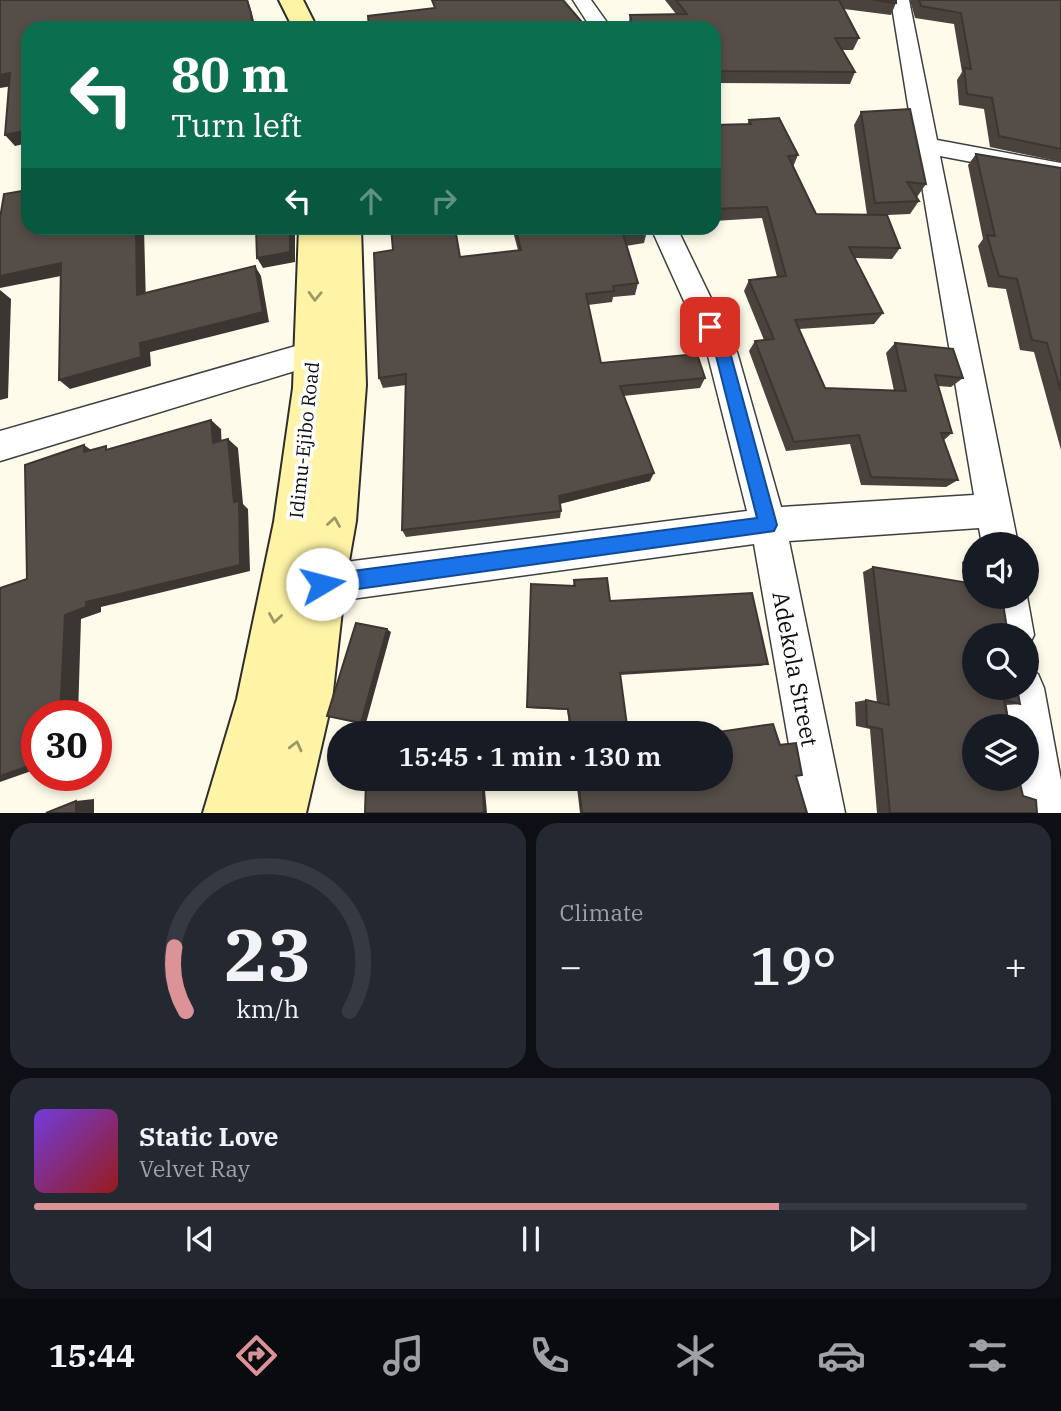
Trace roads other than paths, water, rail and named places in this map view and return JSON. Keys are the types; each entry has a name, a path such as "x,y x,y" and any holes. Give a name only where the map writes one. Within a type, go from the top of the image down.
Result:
{"main road":[{"path":"268,0 278,21"},
{"path":"291,0 302,21"},
{"name":"Idimu-Ejibo Road","path":"230,813 262,699 281,585 295,522 312,388 315,235"},
{"name":"Idimu-Ejibo Road","path":"279,813 307,700 322,584 335,521 347,385 345,235"}],"street":[{"path":"582,0 596,21"},
{"path":"900,0 998,532"},
{"path":"925,145 1061,171"},
{"name":"Adekola Street","path":"667,235 722,352 768,525 823,813"},
{"path":"0,446 313,353"},
{"path":"322,584 768,525 994,510"},
{"path":"1026,700 1045,813"}]}
